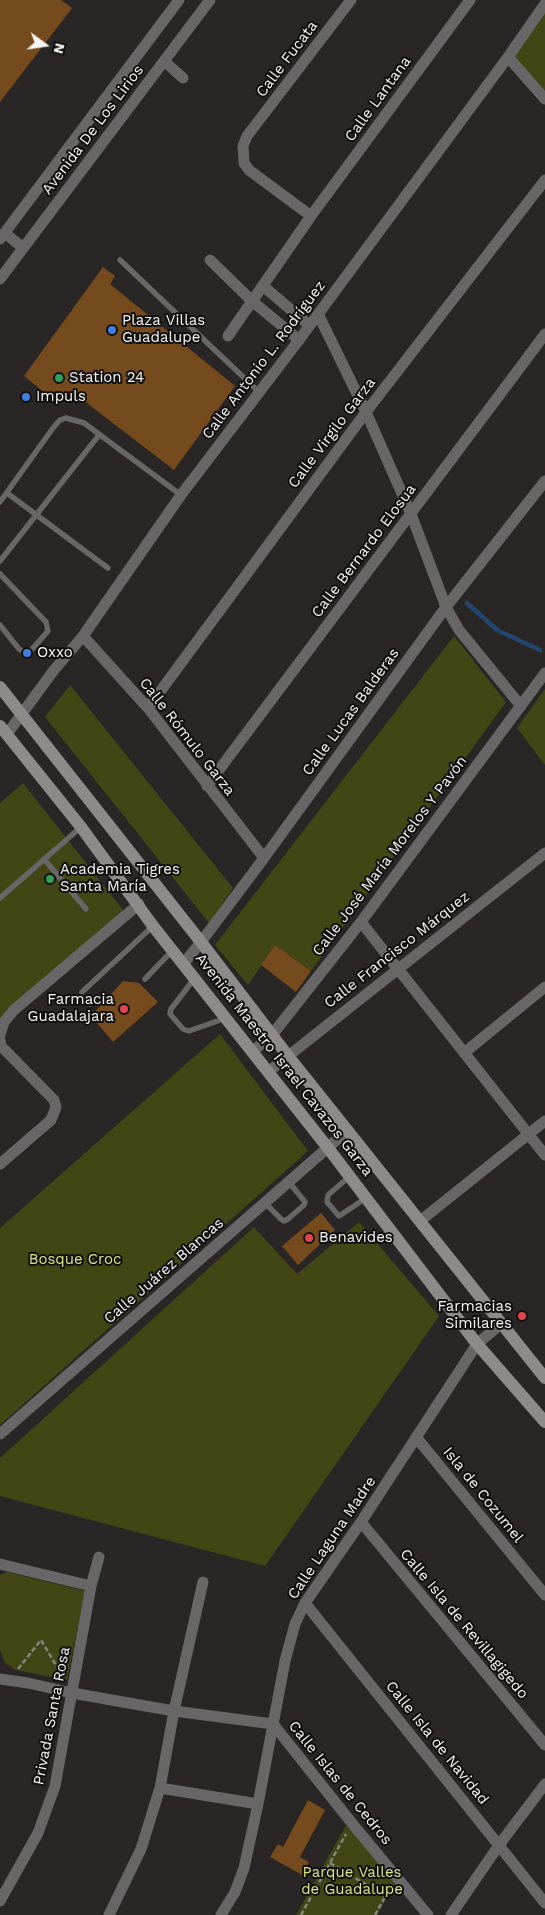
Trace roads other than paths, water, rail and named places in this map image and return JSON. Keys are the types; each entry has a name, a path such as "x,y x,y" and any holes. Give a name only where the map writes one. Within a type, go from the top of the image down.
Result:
{"main road":[{"name":"Avenida Maestro Israel Cavazos Garza","path":"0,687 202,942 288,1056 545,1378"},
{"name":"Avenida Maestro Israel Cavazos Garza","path":"3,730 350,1176 478,1344 545,1422"}],"street":[{"name":"Avenida De Los Lirios","path":"2,236 179,0"},
{"name":"Avenida De Los Lirios","path":"0,279 210,0"},
{"name":"Calle Fucata","path":"311,216 249,170 244,162 243,146 247,136 351,0"},
{"name":"Calle Lantana","path":"228,336 311,216 470,0"},
{"name":"Calle Antonio L. Rodríguez","path":"3,730 23,714 54,670 83,636 181,495 299,340 545,4"},
{"path":"508,57 545,99"},
{"path":"164,61 183,78"},
{"name":"Calle Virgilo Garza","path":"148,708 366,412 545,180"},
{"path":"2,236 23,248"},
{"path":"210,260 252,301 299,340"},
{"path":"263,286 310,325"},
{"path":"318,314 366,412 411,514 446,607 459,630 521,706"},
{"name":"Calle Bernardo Elosua","path":"206,786 545,334"},
{"name":"Calle Lucas Balderas","path":"184,963 202,942 264,858 446,607 545,481"},
{"name":"Calle Rómulo Garza","path":"83,636 148,708 206,786 264,858"},
{"name":"Calle José María Morelos Y Pavón","path":"252,1051 272,1035 361,922 545,673"},
{"name":"Calle Francisco Márquez","path":"268,1072 545,853"},
{"path":"0,1164 51,1120 56,1107 54,1100 0,1042 4,1022 14,1010 139,904"},
{"path":"361,922 545,1155"},
{"path":"464,1053 545,987"},
{"path":"420,1221 545,1122"},
{"name":"Calle Juárez Blancas","path":"0,1434 348,1130"},
{"name":"Calle Laguna Madre","path":"222,1915 235,1892 244,1868 285,1661 295,1624 305,1603 361,1522 478,1344 502,1323"},
{"name":"Isla de Cozumel","path":"416,1437 545,1595"},
{"name":"Calle Isla de Revillagigedo","path":"361,1522 545,1744"},
{"name":"Privada Santa Rosa","path":"0,1901 38,1833 55,1786 91,1586 99,1557"},
{"path":"0,1564 91,1586"},
{"path":"109,1915 142,1849 160,1788 174,1711 203,1582"},
{"name":"Calle Isla de Navidad","path":"305,1603 545,1903"},
{"name":"Calle Islas de Cedros","path":"5,1680 174,1711 273,1724 428,1915"},
{"path":"451,1915 499,1845 545,1784"},
{"path":"160,1788 258,1804"}],"lane":[{"path":"120,260 259,392"},
{"path":"0,502 60,420 66,418 78,421 99,435 181,495"},
{"path":"0,561 99,435"},
{"path":"7,493 108,568"},
{"path":"0,574 46,622 48,631 29,652 24,652 19,650 0,625"},
{"path":"0,898 80,827"},
{"path":"44,859 86,909"},
{"path":"82,992 154,926"},
{"path":"145,979 173,949"},
{"path":"195,978 173,1004 170,1014 183,1029 189,1031 227,1018"},
{"path":"350,1176 328,1195 327,1202 339,1216 366,1198"},
{"path":"265,1203 281,1219 288,1219 304,1205 305,1202 289,1182"}],"waterway":[{"path":"467,603 497,630 540,650"}],"place":[{"name":"Plaza Villas Guadalupe","path":"112,330"},
{"name":"Station 24","path":"59,378"},
{"name":"Impuls","path":"26,397"},
{"name":"Oxxo","path":"27,653"},
{"name":"Academia Tigres Santa María","path":"50,879"},
{"name":"Farmacia Guadalajara","path":"124,1009"},
{"name":"Benavides","path":"309,1238"},
{"name":"Farmacias Similares","path":"522,1316"}],"park label":[{"name":"Bosque Croc","path":"75,1260"},
{"name":"Parque Valles de Guadalupe","path":"352,1882"}]}
